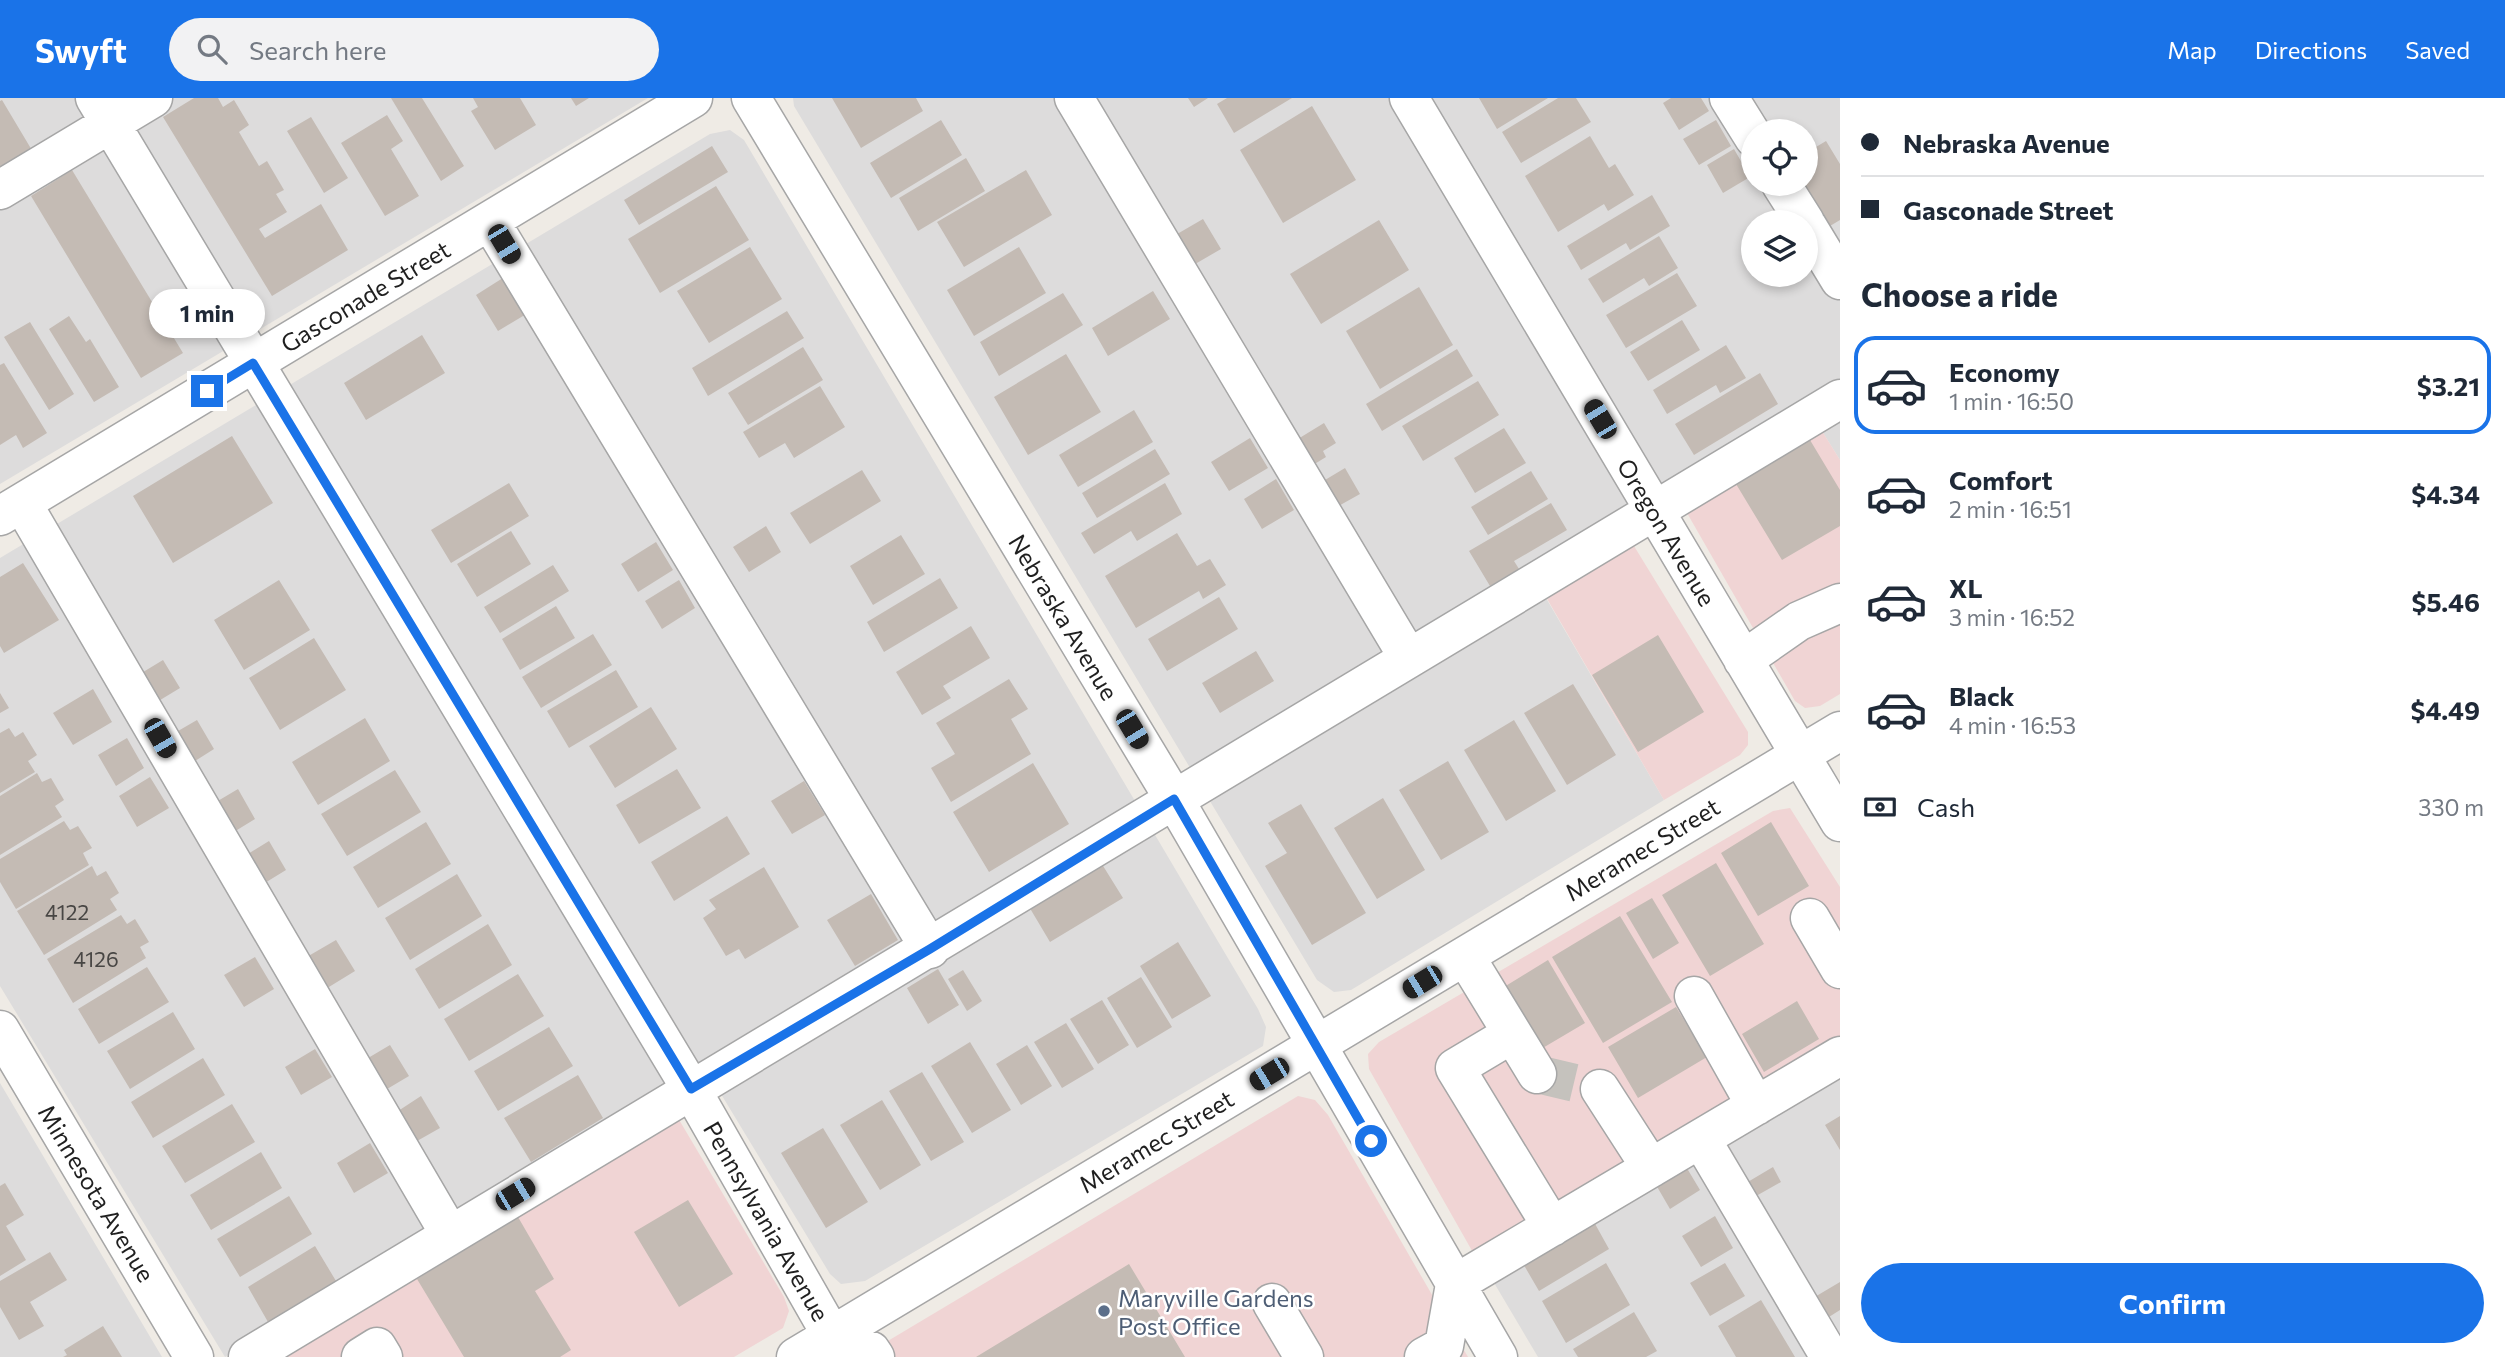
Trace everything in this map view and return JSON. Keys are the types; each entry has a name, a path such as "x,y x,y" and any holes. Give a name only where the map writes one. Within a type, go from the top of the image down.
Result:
{"street":[{"path":"0,190 102,111 153,98"},
{"name":"Gasconade Street","path":"11,509 693,98"},
{"name":"Nebraska Avenue","path":"751,98 1174,799 1315,1046 1499,1357"},
{"path":"1074,98 1408,657"},
{"name":"Oregon Avenue","path":"1409,98 1840,822"},
{"path":"1729,98 1742,119"},
{"name":"Pennsylvania Avenue","path":"102,111 691,1089 832,1336"},
{"path":"490,221 930,949"},
{"path":"1818,244 1840,280"},
{"path":"248,1357 449,1233 930,949 1408,657 1840,399"},
{"path":"11,509 449,1233"},
{"path":"1743,660 1799,621 1840,603"},
{"name":"Meramec Street","path":"796,1357 1840,730"},
{"path":"1810,918 1840,969"},
{"path":"1465,956 1536,1074"},
{"path":"1695,996 1756,1106"},
{"name":"Minnesota Avenue","path":"0,1030 194,1357"},
{"path":"1512,1034 1455,1068 1552,1227"},
{"path":"1424,1357 1444,1346 1455,1284 1840,1056"},
{"path":"1600,1089 1651,1168"},
{"path":"1701,1139 1830,1357"},
{"path":"1272,1303 1304,1357"},
{"path":"832,1336 871,1351 875,1357"},
{"path":"361,1357 377,1347 383,1357"}],"shaded area":[{"path":"0,98 648,98 0,484"},
{"path":"793,98 1840,98 1840,460 1805,404 1529,569 1664,800 1351,990 1334,992 1317,980 794,106"},
{"path":"730,130 744,140 1258,1009 1266,1027 1263,1046 865,1281 841,1284 830,1274 704,1066 225,1357 0,986 0,558 710,134"},
{"path":"1822,431 1840,460 1840,694 1820,706 1805,708 1795,701 1687,513"},
{"path":"1634,546 1748,732 1748,745 1740,755 1664,800 1546,597"},
{"path":"1790,808 1840,887 1840,1041 1475,1256 1369,1069 1368,1054 1379,1042 1773,811"},
{"path":"1840,1071 1840,1357 1538,1357 1490,1276"},
{"path":"0,1083 162,1357 0,1357"},
{"path":"1298,1096 1315,1100 1328,1115 1468,1357 861,1357"},
{"path":"678,1118 784,1297 789,1311 783,1328 734,1357 280,1357"}],"building":[{"path":"194,98 218,98 223,107 234,100 249,125 239,132 259,166 267,161 284,190 276,194 287,212 259,229 265,238 321,204 348,250 272,296 163,117"},
{"path":"391,98 422,98 464,166 441,181"},
{"path":"473,98 520,98 536,125 495,150 471,111 478,107"},
{"path":"571,98 589,98 576,106"},
{"path":"832,98 916,98 923,111 861,148"},
{"path":"1188,98 1208,98 1194,107"},
{"path":"1227,98 1292,98 1234,133 1217,104"},
{"path":"1479,98 1548,98 1497,129"},
{"path":"1558,98 1576,98 1591,122 1521,163 1502,132"},
{"path":"1671,98 1701,98 1709,111 1679,130 1663,103"},
{"path":"2,100 33,152 0,172 0,101"},
{"path":"1312,106 1356,180 1283,223 1240,150"},
{"path":"387,115 403,141 391,149 419,196 385,216 341,143"},
{"path":"311,117 348,178 324,193 287,131"},
{"path":"941,120 962,155 891,198 870,163"},
{"path":"1716,120 1731,146 1699,165 1683,139"},
{"path":"1590,136 1609,168 1615,164 1634,195 1608,211 1604,204 1558,232 1525,176"},
{"path":"1826,141 1840,164 1840,220 1825,229 1818,217 1818,210 1814,210 1805,196 1818,196 1818,146"},
{"path":"712,146 728,172 639,225 624,200"},
{"path":"1734,149 1741,161 1741,182 1723,193 1707,165"},
{"path":"966,158 985,191 918,231 899,198"},
{"path":"72,170 183,353 141,378 31,196"},
{"path":"1026,170 1052,215 964,267 937,222"},
{"path":"716,186 749,240 660,293 628,239"},
{"path":"1652,195 1670,226 1630,250 1626,243 1581,270 1567,246"},
{"path":"1203,219 1221,249 1190,267 1172,237"},
{"path":"1379,220 1409,270 1321,324 1290,274"},
{"path":"1659,236 1678,268 1649,286 1644,278 1603,303 1588,279"},
{"path":"750,247 782,299 709,343 677,291"},
{"path":"1019,247 1046,293 974,336 947,290"},
{"path":"1677,273 1697,306 1626,348 1606,315"},
{"path":"506,276 528,313 498,331 476,295"},
{"path":"1419,287 1453,345 1380,389 1346,331"},
{"path":"1153,291 1170,319 1108,356 1092,328"},
{"path":"1063,293 1083,325 999,376 980,342"},
{"path":"787,311 804,338 708,396 692,368"},
{"path":"69,316 86,342 90,339 119,387 94,402 49,329"},
{"path":"1682,320 1700,350 1648,381 1630,352"},
{"path":"30,322 74,394 49,410 4,337"},
{"path":"422,335 445,373 366,420 344,383"},
{"path":"1726,345 1746,378 1720,393 1716,385 1667,414 1653,390"},
{"path":"803,347 823,380 748,425 728,393"},
{"path":"1457,349 1473,376 1382,431 1366,404"},
{"path":"1066,354 1101,412 1028,455 994,397"},
{"path":"4,363 47,433 23,448 16,435 0,445 0,365"},
{"path":"1760,373 1778,404 1694,455 1675,424"},
{"path":"1478,381 1499,415 1423,461 1402,426"},
{"path":"820,386 845,427 794,458 785,443 759,458 743,432"},
{"path":"1134,410 1153,442 1078,487 1059,455"},
{"path":"1324,423 1336,443 1323,451 1326,457 1308,468 1293,442"},
{"path":"1504,428 1526,463 1475,493 1454,458"},
{"path":"232,436 273,503 173,563 133,496"},
{"path":"1250,438 1268,468 1229,491 1211,462"},
{"path":"1810,440 1840,490 1840,526 1782,560 1736,484"},
{"path":"1155,449 1170,474 1097,518 1082,493"},
{"path":"1345,468 1360,494 1335,508 1320,483"},
{"path":"862,470 881,501 810,544 790,513"},
{"path":"1531,471 1548,499 1488,535 1471,507"},
{"path":"1276,479 1294,510 1262,529 1244,499"},
{"path":"509,483 529,516 451,563 431,530"},
{"path":"1165,483 1182,514 1137,541 1131,531 1094,554 1081,533"},
{"path":"1551,503 1567,530 1514,561 1519,569 1490,586 1469,551"},
{"path":"766,526 781,552 749,572 733,547"},
{"path":"511,531 531,564 477,597 457,564"},
{"path":"1177,533 1197,566 1210,559 1226,585 1203,599 1199,591 1136,628 1105,576"},
{"path":"901,535 925,574 873,605 850,566"},
{"path":"656,542 673,570 638,592 621,564"},
{"path":"23,563 59,620 4,653 0,646 0,577"},
{"path":"553,565 569,591 500,633 484,607"},
{"path":"940,578 958,608 884,652 867,622"},
{"path":"279,580 310,630 244,670 214,620"},
{"path":"679,580 695,608 662,629 645,601"},
{"path":"1219,597 1238,629 1167,671 1148,639"},
{"path":"556,606 575,638 520,670 502,639"},
{"path":"971,626 990,658 943,686 951,698 922,715 896,672"},
{"path":"593,634 612,665 541,708 522,677"},
{"path":"1658,635 1704,712 1638,752 1592,675"},
{"path":"314,638 346,690 280,730 249,678"},
{"path":"1256,651 1274,681 1220,713 1202,683"},
{"path":"163,660 180,688 147,708 130,680"},
{"path":"616,670 638,707 569,748 547,711"},
{"path":"1009,679 1028,709 1011,719 1031,754 951,802 931,768 955,754 936,723"},
{"path":"1573,684 1616,755 1567,785 1524,713"},
{"path":"93,689 112,722 73,745 53,713"},
{"path":"0,693 9,708 0,713"},
{"path":"651,707 677,749 615,788 589,746"},
{"path":"365,718 390,761 318,805 292,762"},
{"path":"197,720 214,749 184,768 166,738"},
{"path":"1514,720 1556,791 1506,821 1464,750"},
{"path":"9,728 15,737 23,732 37,755 28,761 35,772 0,793 0,733"},
{"path":"127,738 144,768 116,786 98,755"},
{"path":"1448,761 1489,832 1441,860 1399,790"},
{"path":"1033,763 1069,824 989,872 953,812"},
{"path":"677,769 701,808 639,844 616,805"},
{"path":"395,770 421,812 347,856 321,814"},
{"path":"37,773 42,782 51,778 64,800 55,806 62,817 0,855 0,796"},
{"path":"150,777 169,808 137,827 119,796"},
{"path":"804,781 825,815 792,834 771,801"},
{"path":"238,789 255,819 224,838 206,808"},
{"path":"1383,798 1425,870 1377,899 1334,828"},
{"path":"1301,804 1366,913 1312,945 1265,866 1287,853 1268,823"},
{"path":"727,816 750,854 674,901 651,862"},
{"path":"64,821 70,830 78,826 92,848 83,853 89,865 16,909 0,882 0,859"},
{"path":"426,822 451,864 378,908 353,867"},
{"path":"1771,822 1809,886 1758,916 1721,853"},
{"path":"269,841 286,870 255,889 238,860"},
{"path":"1100,861 1123,898 1050,942 1028,905"},
{"path":"1716,863 1764,944 1710,976 1662,895"},
{"path":"92,866 97,876 106,871 119,893 110,899 117,910 44,955 17,911"},
{"path":"764,867 799,927 745,959 739,949 726,956 703,918 716,909 709,900"},
{"path":"457,874 482,916 410,960 385,918"},
{"path":"871,894 898,940 855,966 827,920"},
{"path":"1652,898 1679,943 1653,959 1626,913"},
{"path":"121,915 127,924 135,919 149,942 140,947 146,958 73,1003 47,959"},
{"path":"1620,916 1672,1002 1603,1043 1552,957"},
{"path":"488,924 512,965 439,1009 415,969"},
{"path":"336,940 355,971 324,990 305,958"},
{"path":"1178,942 1211,996 1172,1019 1140,966"},
{"path":"255,957 274,989 244,1007 224,975"},
{"path":"1548,960 1585,1023 1541,1049 1504,987"},
{"path":"147,967 169,1002 99,1044 78,1009"},
{"path":"938,969 959,1005 928,1024 907,988"},
{"path":"963,970 982,1001 967,1011 948,979"},
{"path":"518,974 544,1016 469,1061 444,1019"},
{"path":"1141,977 1172,1027 1137,1048 1107,998"},
{"path":"1102,1000 1129,1045 1098,1064 1070,1019"},
{"path":"1797,1001 1819,1039 1764,1072 1742,1034"},
{"path":"1676,1007 1707,1057 1638,1098 1608,1047"},
{"path":"173,1012 195,1049 130,1089 107,1051"},
{"path":"1066,1023 1094,1069 1062,1088 1034,1042"},
{"path":"549,1027 573,1066 498,1111 474,1071"},
{"path":"970,1042 1011,1110 972,1133 931,1066"},
{"path":"390,1045 409,1076 377,1095 358,1064"},
{"path":"1027,1045 1052,1086 1021,1105 996,1064"},
{"path":"315,1049 332,1077 301,1095 285,1067"},
{"path":"203,1058 225,1095 153,1138 131,1102"},
{"path":"922,1072 964,1142 931,1161 889,1091"},
{"path":"578,1075 603,1118 531,1162 504,1118"},
{"path":"421,1096 440,1128 410,1145 392,1115"},
{"path":"882,1100 921,1165 880,1190 840,1125"},
{"path":"232,1104 255,1142 185,1183 162,1146"},
{"path":"1840,1116 1840,1150 1825,1125"},
{"path":"823,1128 868,1202 826,1228 781,1153"},
{"path":"370,1143 388,1173 354,1193 337,1163"},
{"path":"261,1152 282,1188 211,1230 190,1195"},
{"path":"1682,1160 1700,1190 1670,1209 1652,1178"},
{"path":"1773,1167 1781,1182 1749,1200 1741,1186"},
{"path":"5,1183 24,1215 6,1226 26,1260 0,1276 0,1186"},
{"path":"289,1196 312,1234 240,1277 217,1239"},
{"path":"688,1200 733,1274 679,1307 634,1232"},
{"path":"1589,1213 1609,1249 1539,1291 1518,1255"},
{"path":"1715,1216 1733,1248 1701,1267 1682,1236"},
{"path":"518,1217 554,1279 535,1291 571,1350 560,1357 464,1357 417,1279"},
{"path":"315,1246 336,1281 268,1322 248,1287"},
{"path":"50,1252 67,1280 30,1302 44,1326 19,1340 0,1307 0,1281"},
{"path":"1606,1263 1630,1305 1566,1343 1542,1301"},
{"path":"1725,1263 1745,1296 1710,1316 1690,1283"},
{"name":"Maryville Gardens Post Office","path":"1129,1264 1185,1357 976,1357"},
{"path":"1840,1282 1840,1310 1821,1322 1808,1301"},
{"path":"1761,1300 1795,1357 1736,1357 1718,1326"},
{"path":"1634,1312 1657,1351 1646,1357 1578,1357 1573,1349"},
{"path":"103,1326 122,1357 63,1357 67,1355 64,1350"}],"tunnel":[{"path":"1537,1074 1600,1089"}],"place":[{"name":"Maryville Gardens Post Office","path":"1104,1311"}],"route":[{"path":"207,391 253,363 691,1089 930,949 1174,799 1371,1141"}]}
